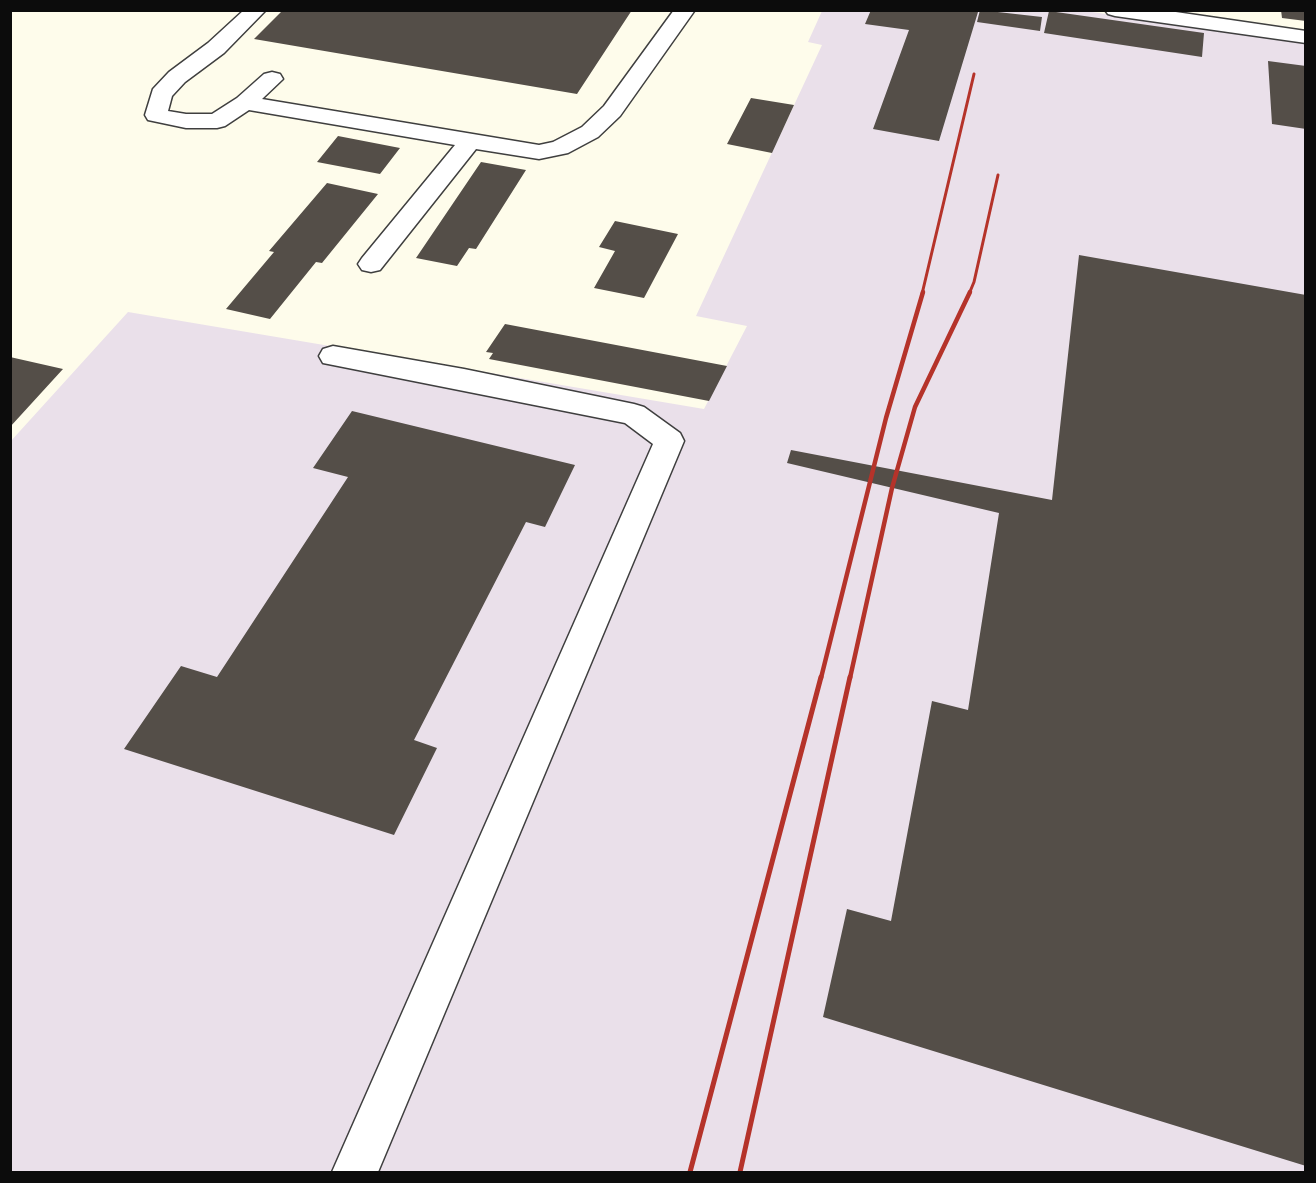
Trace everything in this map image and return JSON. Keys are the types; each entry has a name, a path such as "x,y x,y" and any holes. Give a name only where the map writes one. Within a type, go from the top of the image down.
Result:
{"lane":[{"path":"256,10 216,48 177,77 161,94 156,115 186,121 217,121 245,103 272,79"},
{"path":"245,103 539,152 560,148 590,132 612,111 685,10"},
{"path":"1115,10 1305,37"},
{"path":"1266,10 1267,32"},
{"path":"371,264 471,140"},
{"path":"333,356 464,379 634,414 669,441 355,1173"}],"shaded area":[{"path":"1078,10 1305,42 1305,1172 11,1172 10,442 128,312 704,409 747,326 696,316 822,45 808,42 822,11"}],"building":[{"path":"283,10 632,10 577,94 254,39"},
{"path":"871,10 978,12 939,141 873,129 909,30 865,24"},
{"path":"980,10 1042,17 1040,31 977,22"},
{"path":"1281,10 1306,10 1306,21 1282,18"},
{"path":"1049,11 1204,33 1202,57 1044,33"},
{"path":"1268,61 1306,66 1306,129 1272,124"},
{"path":"751,98 794,105 772,153 727,144"},
{"path":"338,136 400,148 380,174 317,162"},
{"path":"481,162 526,170 476,249 469,248 457,266 416,258"},
{"path":"327,183 378,194 322,263 316,262 270,319 226,309 274,252 269,251"},
{"path":"615,221 678,234 644,298 594,288 615,251 599,247"},
{"path":"1079,255 1306,295 1306,1166 823,1017 847,909 891,921 932,701 968,710 999,513 787,463 791,450 1052,500"},
{"path":"505,324 727,366 709,401 489,359 493,353 486,352"},
{"path":"10,357 63,369 10,427"},
{"path":"352,411 575,465 545,527 526,522 414,740 437,748 394,835 124,749 181,666 217,677 348,477 313,468"}],"railway":[{"path":"922,294 974,74"},
{"path":"969,294 974,282 998,175"},
{"path":"821,678 886,418 923,292"},
{"path":"850,678 892,488 915,407 970,292"},
{"path":"690,1172 821,677"},
{"path":"740,1172 850,677"}]}
